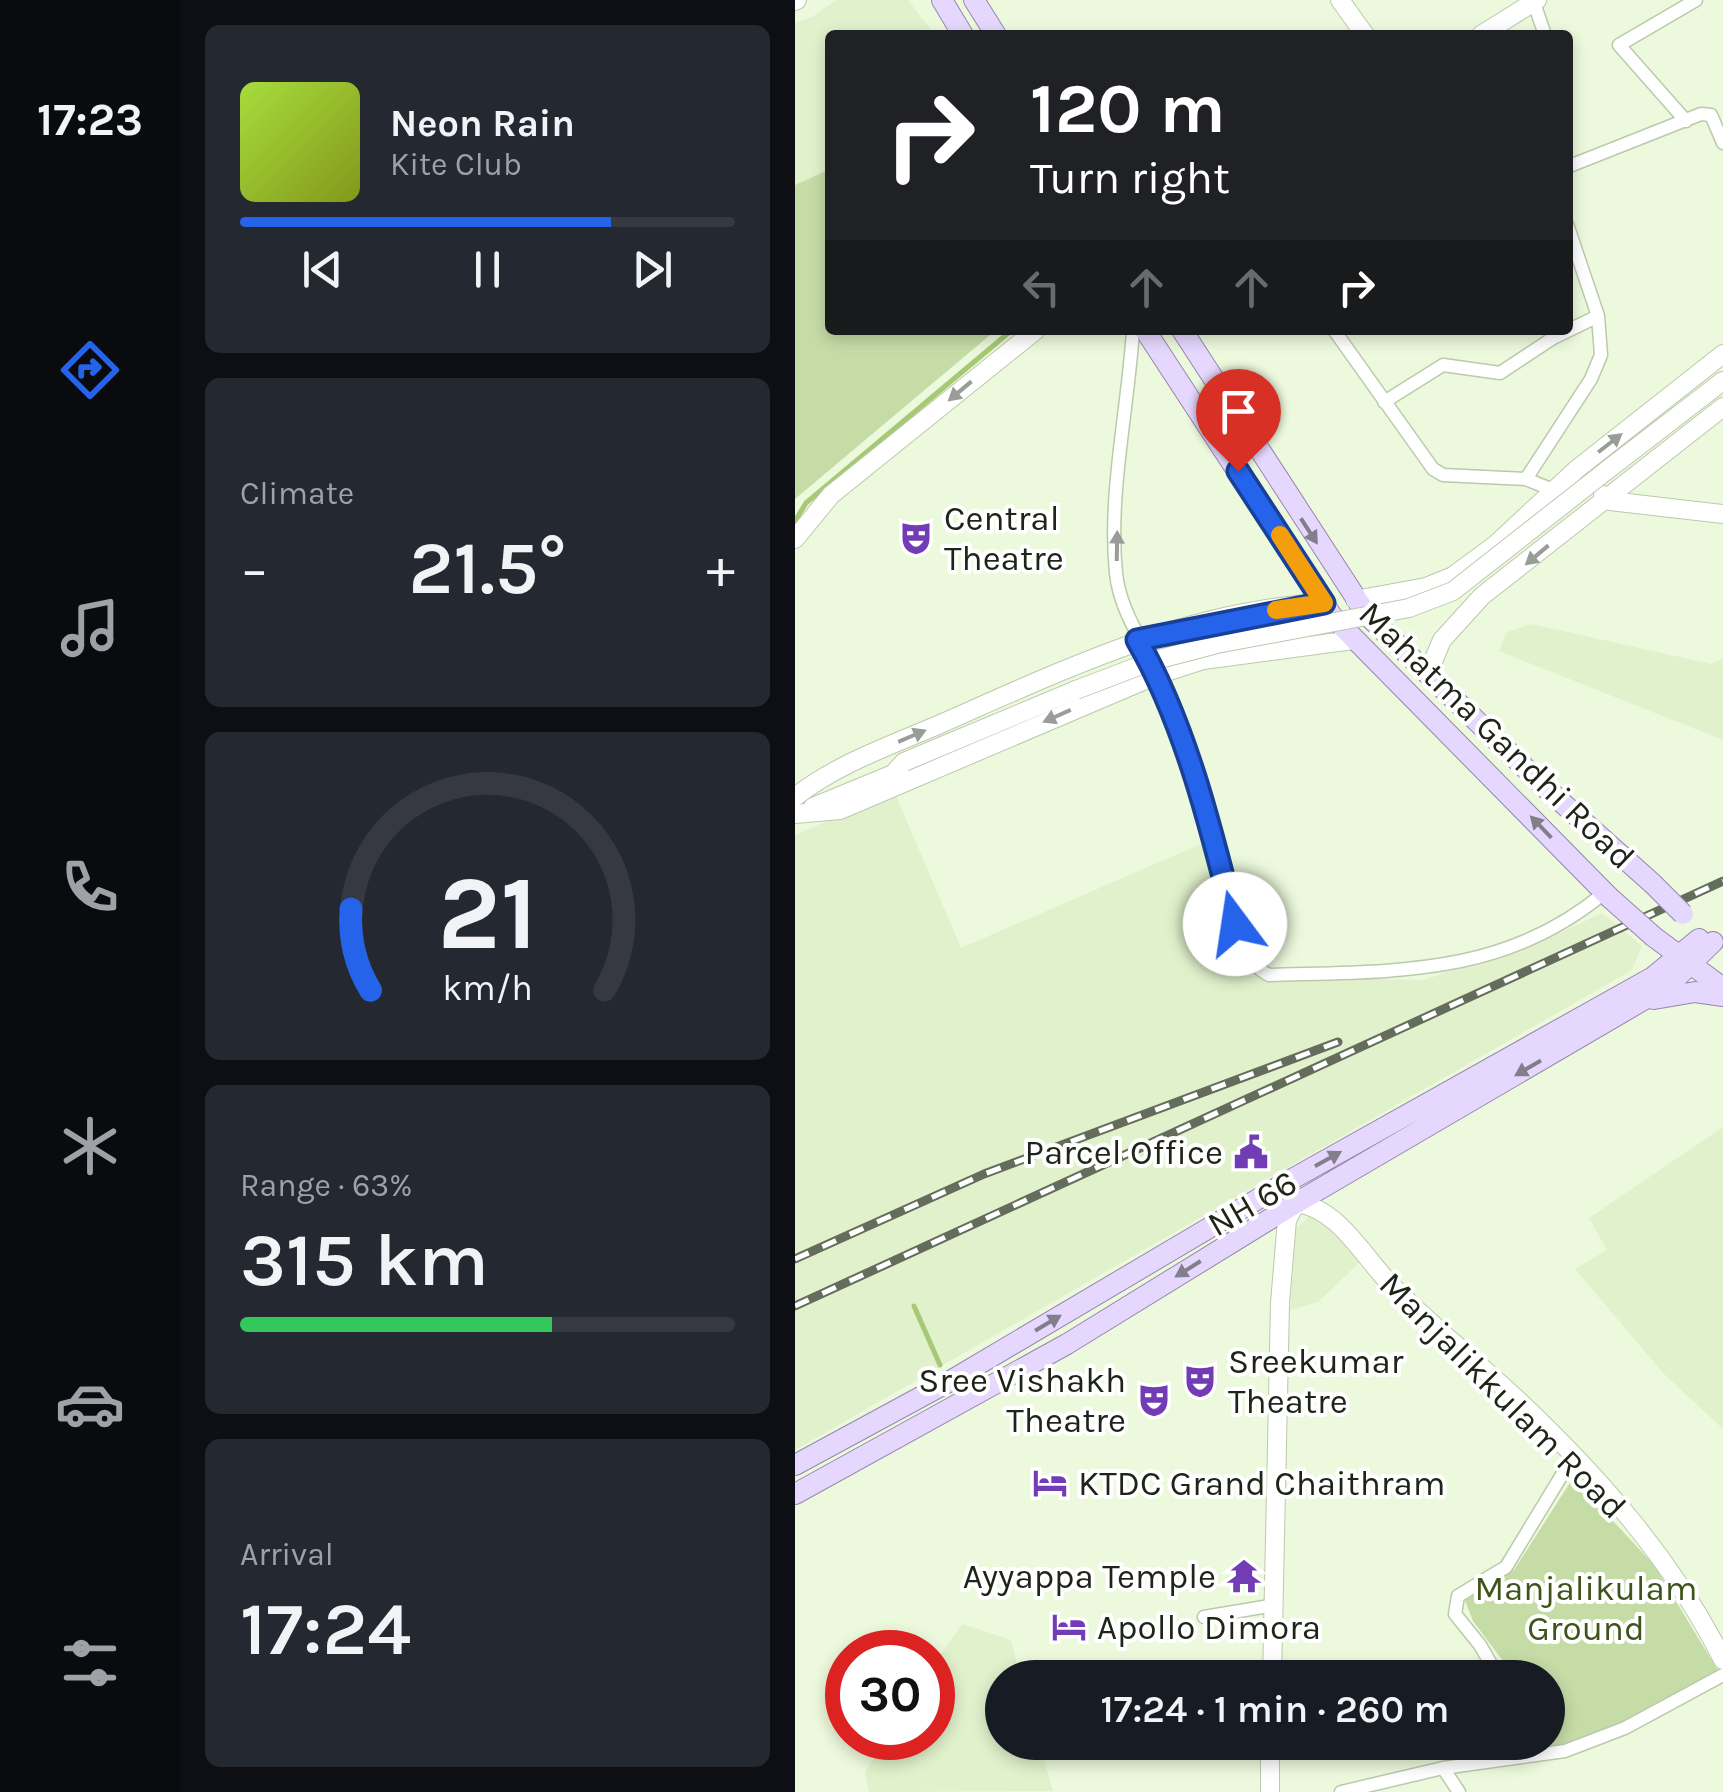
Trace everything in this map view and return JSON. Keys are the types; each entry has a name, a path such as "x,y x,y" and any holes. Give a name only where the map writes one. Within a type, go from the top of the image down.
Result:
{"main road":[{"path":"942,0 960,30"},
{"path":"975,0 993,30"},
{"name":"Mahatma Gandhi Road","path":"1148,335 1324,603 1353,640 1606,895 1654,938 1687,960"},
{"name":"Mahatma Gandhi Road","path":"1185,335 1355,600 1683,914 1716,938"},
{"name":"NH 66","path":"795,1494 1067,1344 1295,1203 1642,1001 1716,938"},
{"path":"1687,960 1723,988"},
{"name":"NH 66","path":"795,1465 952,1380 1285,1183 1687,960"},
{"path":"1642,1001 1695,992 1723,996"},
{"path":"841,1440 853,1464"}],"street":[{"path":"1340,0 1361,30"},
{"path":"1686,121 1619,45 1696,0"},
{"path":"1489,30 1535,1 1544,30"},
{"path":"1573,166 1711,115 1723,143"},
{"path":"1526,479 1591,379 1601,356 1598,316 1573,242"},
{"path":"1573,328 1598,316"},
{"path":"795,540 831,495 1030,335"},
{"path":"1133,335 1118,486 1116,574 1137,640 1157,675 1218,854 1235,924 1257,969 1269,975 1427,970 1546,932 1606,895"},
{"path":"1337,335 1425,460 1443,474 1526,479 1553,490 1607,496"},
{"path":"1384,402 1443,365 1500,373 1559,335"},
{"path":"1355,600 1426,588 1453,576 1723,354"},
{"path":"795,814 893,774 903,762 1076,690 1201,648 1409,608 1453,590 1723,381"},
{"path":"1427,673 1441,640 1481,596 1723,406"},
{"path":"1607,496 1609,501 1723,514"},
{"path":"795,798 817,780 868,755 1137,640 1324,603"},
{"path":"795,814 839,810 1157,675 1203,660 1353,640"},
{"path":"795,798 887,758 903,762"},
{"path":"1273,1660 1279,1322 1287,1220 1295,1203 1285,1183"},
{"name":"Manjalikkulam Road","path":"1295,1203 1316,1205 1392,1286 1573,1454 1670,1566 1723,1660"},
{"path":"1489,1660 1455,1614 1458,1596 1505,1567 1573,1454"},
{"path":"1204,1618 1275,1606"},
{"path":"1565,1744 1597,1740 1723,1675"},
{"path":"1270,1792 1271,1760"},
{"path":"1341,1792 1480,1760"},
{"path":"1443,1768 1459,1792"}],"shaded area":[{"path":"836,0 908,0 931,30 825,30 825,171 795,185 795,23 812,17"},
{"path":"1532,624 1711,664 1723,658 1723,740 1499,651 1507,632"},
{"path":"894,791 961,948 1201,844 1245,976 1424,980 1560,933 1602,913 1642,946 1632,970 795,1450 795,835"},
{"path":"1723,1127 1723,1429 1664,1374 1575,1269 1607,1250 1589,1218"},
{"path":"1310,1216 1331,1226 1362,1260 1318,1302 1290,1310 1296,1228"},
{"path":"962,1624 1011,1640 1016,1660 985,1660 985,1760 1044,1760 1053,1791 869,1792 865,1772 873,1760 955,1760 955,1634"}],"green space":[{"path":"825,171 825,335 990,335 795,499 795,185"},
{"name":"Manjalikulam Ground","path":"1573,1478 1654,1565 1723,1679 1599,1740 1565,1745 1565,1660 1502,1660 1473,1621 1464,1598 1514,1570"}],"waterway":[{"path":"795,521 806,503 1006,335"},
{"path":"914,1306 940,1365"}],"railway":[{"path":"795,1306 1723,881"},
{"path":"795,1259 984,1174 1338,1042"}],"slow traffic":[{"path":"1276,610 1324,603 1280,535"}],"place":[{"name":"Central Theatre","path":"916,538"},
{"name":"Parcel Office","path":"1251,1152"},
{"name":"Sreekumar Theatre","path":"1200,1381"},
{"name":"Sree Vishakh Theatre","path":"1154,1400"},
{"name":"KTDC Grand Chaithram","path":"1050,1483"},
{"name":"Ayyappa Temple","path":"1244,1576"},
{"name":"Apollo Dimora","path":"1069,1627"}],"route":[{"path":"1235,924 1218,854 1157,675 1137,640 1240,616 1324,603 1238,471"}]}
